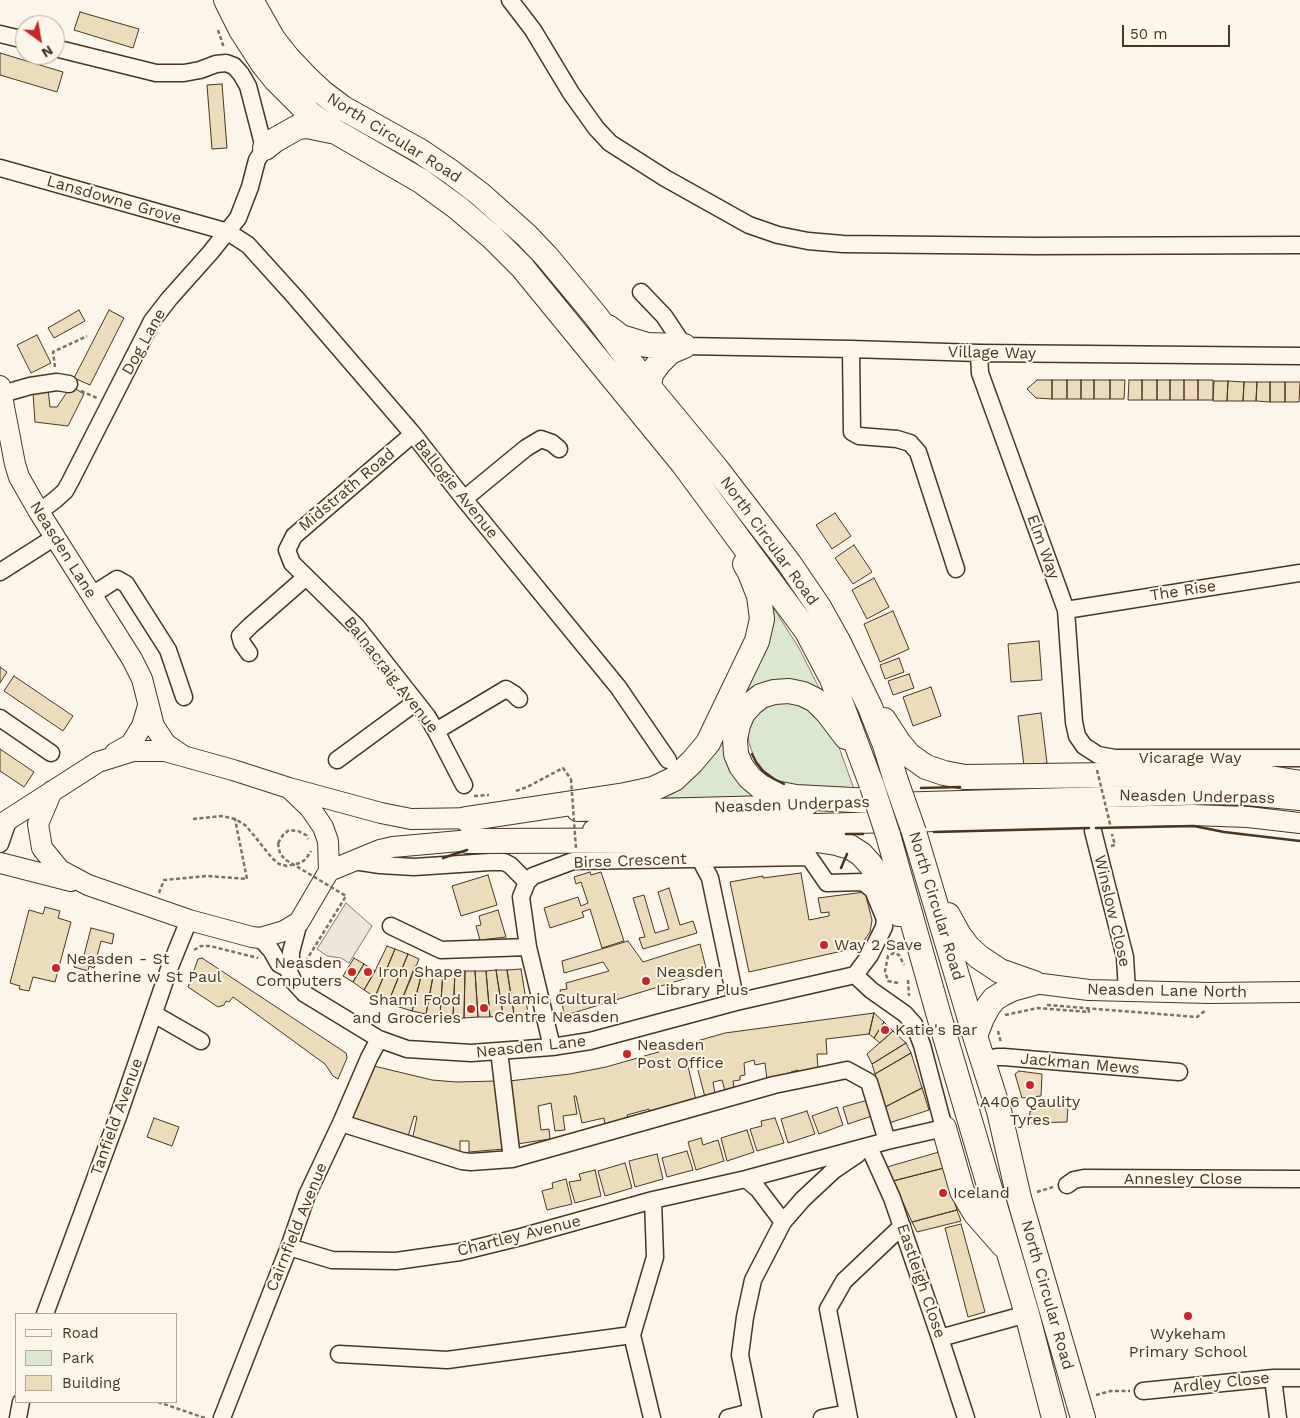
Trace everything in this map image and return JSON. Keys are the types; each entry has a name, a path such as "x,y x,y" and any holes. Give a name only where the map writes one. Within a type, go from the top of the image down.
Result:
{"highway":[{"name":"North Circular Road","path":"226,0 250,46 275,79 309,113 336,132 421,182 458,208 492,237 522,267 684,465 806,630 832,679 869,777 888,835 939,1016 1028,1314 1054,1418"},
{"name":"North Circular Road","path":"251,0 273,39 288,58 318,88 343,108 420,151 451,172 505,215 547,257 596,316 649,387 716,468 790,563 838,641 870,707 885,745 894,792 914,832 999,1111 1019,1198 1083,1418"},
{"path":"265,148 298,127 318,128 336,132"},
{"path":"596,316 621,337 647,344 684,346"},
{"path":"649,387 651,374 659,363 670,352 684,346"},
{"path":"466,830 652,789 674,779 708,743 756,641 762,619 759,596 750,573 684,465"},
{"path":"838,641 899,743 926,767 944,773 965,777 1228,775 1270,778 1300,784"},
{"path":"869,777 847,738 815,700 803,694 789,691 774,692 761,696 743,713 735,739 736,754 741,766 750,778 761,787 775,793 796,797 894,792"},
{"path":"466,830 817,840 850,847 861,854 870,864 889,894 910,939 939,1016"},
{"path":"923,861 951,920 968,947 984,961 1000,971 1034,983"},
{"path":"975,1036 985,1012 994,1000 1012,989 1034,983"},
{"path":"944,1128 962,1191 974,1213 1008,1250"}],"main road":[{"name":"Neasden Lane","path":"1,389 19,477 132,659 142,679 154,726 166,744 184,756"},
{"path":"4,823 98,762 131,744 142,726 148,706"},
{"name":"Neasden Underpass","path":"98,762 133,751 165,751 381,813 466,830 563,832 644,828 1173,815 1248,817 1300,822"},
{"path":"0,863 88,885 189,920 260,938 294,926 335,879 328,841 323,827 310,808 289,788"},
{"path":"52,791 38,824 42,848 60,870 88,885"},
{"name":"Neasden Underpass","path":"335,879 354,861 380,850 466,830 562,812 644,808 761,807 894,792 1214,794 1300,800"},
{"name":"Neasden Lane North","path":"1034,983 1089,999 1127,991 1209,994 1300,992"}],"street":[{"path":"510,0 533,30 570,93 596,128 610,143 665,178 749,225 778,235 808,241 843,244 1036,246 1300,245"},
{"path":"0,34 15,38"},
{"path":"65,50 156,73 184,73 200,70 216,64 225,55 242,74 248,86 265,148"},
{"name":"Dog Lane","path":"39,512 65,491 152,321 238,218 257,160 265,148"},
{"name":"Lansdowne Grove","path":"0,168 228,232"},
{"name":"Ballogie Avenue","path":"228,232 248,245 413,434 618,687 668,760"},
{"path":"640,292 664,316 684,346"},
{"name":"Village Way","path":"684,346 979,353 1300,356"},
{"path":"851,349 852,432 859,436 897,439 910,443 918,452 956,569"},
{"name":"Elm Way","path":"979,353 980,373 1066,610 1074,722 1077,736 1084,746"},
{"path":"1,389 63,383"},
{"name":"Midstrath Road","path":"286,550 294,536 413,434"},
{"path":"464,499 526,448 541,439 552,442 559,449"},
{"path":"0,572 55,537"},
{"name":"Balnacraig Avenue","path":"286,550 292,562 306,578 357,627 416,702 436,731 464,785"},
{"name":"The Rise","path":"1066,610 1300,573"},
{"path":"249,653 242,643 240,636 306,578"},
{"path":"92,595 117,579 126,584 168,650 184,697"},
{"path":"436,731 506,689 519,699"},
{"path":"336,760 416,702"},
{"path":"0,718 51,752"},
{"name":"Vicarage Way","path":"1084,746 1098,755 1115,758 1300,758"},
{"path":"0,844 4,823"},
{"name":"Winslow Close","path":"1093,831 1125,957 1127,991"},
{"path":"700,859 809,857 827,883 863,882 873,890 884,920 884,926 870,955 855,975 870,990 905,1014 914,1024 922,1045 944,1128"},
{"name":"Birse Crescent","path":"527,882 534,876 573,861 700,859 710,878 736,1002"},
{"path":"354,861 380,866 414,867 490,862 504,862 510,865 527,882 521,897 528,947 552,1047"},
{"name":"Tanfield Avenue","path":"45,1313 169,969 189,920"},
{"path":"287,968 299,922"},
{"path":"391,926 441,950 528,947"},
{"name":"Neasden Lane","path":"260,938 279,964 287,968 294,982 305,994 379,1039 407,1049 471,1053 590,1042 736,1002 855,975"},
{"path":"154,1014 201,1041"},
{"name":"Cairnfield Avenue","path":"222,1418 308,1196 379,1039"},
{"path":"499,1051 512,1159"},
{"name":"Jackman Mews","path":"982,1060 997,1057 1179,1072"},
{"path":"341,1123 462,1161 512,1159 774,1086 847,1070 869,1082 887,1141"},
{"name":"Chartley Avenue","path":"289,1247 332,1260 396,1261 460,1252 653,1200 746,1179 887,1141 944,1128"},
{"path":"728,1418 752,1415 740,1355 753,1280 768,1249 784,1222 803,1198 833,1171 868,1147"},
{"name":"Eastleigh Close","path":"868,1147 892,1198 966,1418"},
{"name":"Annesley Close","path":"1060,1186 1084,1178 1300,1179"},
{"path":"746,1179 758,1189 784,1222"},
{"path":"652,1418 632,1336 655,1257 653,1200"},
{"path":"822,1418 849,1415 828,1310 844,1280 902,1226"},
{"path":"940,1338 1028,1314"},
{"path":"339,1354 447,1360 632,1336"},
{"path":"1273,1378 1278,1418"},
{"name":"Ardley Close","path":"1143,1391 1273,1378 1300,1378"},
{"path":"18,1418 21,1403"}],"path":[{"path":"221,38 225,55"},
{"path":"87,336 53,352 63,383 109,404"},
{"path":"509,794 527,787 563,768 571,779 576,849"},
{"path":"1097,770 1115,845 1112,845"},
{"path":"464,785 470,796 490,795"},
{"path":"193,819 222,816 235,819 245,825 279,864 287,866 296,865 306,859 311,851"},
{"path":"153,907 164,880 207,876 247,879 235,819"},
{"path":"304,964 346,896 286,860 280,854 278,843 282,834 289,830 298,831 306,835 310,842"},
{"path":"335,879 336,894"},
{"path":"201,946 210,946 254,957"},
{"path":"898,983 888,981 885,972 888,956 894,953 899,955 905,969"},
{"path":"908,978 909,996"},
{"path":"1047,1005 1089,999 1197,1017 1207,1010 1208,1006"},
{"path":"1001,1016 1038,1008 1089,1012 1089,999"},
{"path":"997,1026 1002,1047"},
{"path":"1038,1192 1060,1186"},
{"path":"1095,1395 1111,1391"},
{"path":"161,1403 205,1418"}],"green space":[{"path":"769,601 799,648 820,690 734,713 762,799 662,798 663,795 672,791"},
{"path":"805,702 836,739 854,789 789,786 763,771 756,762 749,743 748,726 765,704"}],"shaded area":[{"path":"346,903 372,926 349,963 341,958 327,956 317,949"}],"building":[{"path":"80,12 139,29 133,48 74,30"},
{"path":"0,53 15,58 15,65 40,65 63,72 57,92 0,75"},
{"path":"222,84 227,148 212,149 207,85"},
{"path":"79,310 85,321 54,338 48,328"},
{"path":"109,310 124,318 90,385 74,378"},
{"path":"37,335 51,363 31,373 17,345"},
{"path":"1037,380 1052,380 1052,399 1036,398 1027,389"},
{"path":"1052,380 1067,380 1067,399 1052,399"},
{"path":"1067,380 1081,380 1081,399 1067,399"},
{"path":"1081,380 1094,380 1094,399 1081,399"},
{"path":"1094,380 1110,380 1110,399 1094,399"},
{"path":"1110,380 1125,380 1124,399 1110,399"},
{"path":"1129,380 1142,380 1142,400 1128,400"},
{"path":"1142,380 1157,380 1157,400 1142,400"},
{"path":"1157,380 1170,380 1170,400 1157,400"},
{"path":"1170,380 1184,380 1184,400 1170,400"},
{"path":"1184,380 1198,380 1198,400 1184,400"},
{"path":"1198,380 1213,380 1213,400 1198,400"},
{"path":"1214,381 1228,381 1227,401 1213,401"},
{"path":"1228,381 1244,382 1243,401 1227,401"},
{"path":"1244,382 1257,382 1256,401 1243,401"},
{"path":"1257,382 1270,382 1270,402 1256,401"},
{"path":"1270,382 1285,382 1285,402 1270,402"},
{"path":"1285,382 1300,382 1299,402 1285,402"},
{"path":"71,386 84,394 68,426 35,422 33,393 48,388 50,407 57,407"},
{"path":"835,513 851,536 832,549 816,525"},
{"path":"854,545 872,572 853,584 835,558"},
{"path":"874,578 889,607 867,619 852,590"},
{"path":"893,611 909,649 880,662 864,624"},
{"path":"1039,641 1042,680 1011,682 1008,644"},
{"path":"899,658 904,672 885,679 880,665"},
{"path":"0,667 7,672 0,683"},
{"path":"909,674 914,688 893,695 888,681"},
{"path":"14,676 73,716 63,731 4,691"},
{"path":"931,687 941,716 913,726 903,697"},
{"path":"1041,713 1047,763 1024,766 1018,716"},
{"path":"0,749 34,772 24,787 0,771"},
{"path":"590,872 591,875 601,872 624,941 602,948 590,909 582,912 584,917 550,928 544,908 578,897 581,906 588,903 581,882 576,884 574,877"},
{"path":"801,873 809,920 829,916 829,912 821,913 818,898 865,892 872,920 870,932 862,944 851,949 749,972 730,882 763,876 763,878"},
{"path":"488,875 497,905 461,916 452,886"},
{"path":"669,888 680,925 693,921 697,933 643,949 639,938 645,937 633,898 644,895 655,933 669,929 658,892"},
{"path":"45,907 60,911 58,918 71,922 55,982 33,977 29,991 19,989 20,986 10,983 29,910 43,914"},
{"path":"498,910 506,937 480,940 476,926 481,925 479,916"},
{"path":"91,928 114,934 112,944 101,941 94,968 89,966 88,971 74,967 76,957 83,959"},
{"path":"628,941 643,962 700,944 707,972 573,1013 564,1014 560,990 567,989 566,983 609,971 603,962 564,973 562,961"},
{"path":"387,946 395,949 375,997 364,990"},
{"path":"395,949 408,954 388,1003 375,997"},
{"path":"408,954 419,959 399,1007 388,1003"},
{"path":"202,958 346,1053 347,1058 338,1079 333,1076 325,1064 233,997 229,1002 226,1001 224,1005 218,1007 188,987 198,959"},
{"path":"354,958 364,964 353,982 343,976"},
{"path":"364,964 375,971 364,990 353,982"},
{"path":"415,966 423,969 412,1011 399,1007"},
{"path":"423,969 434,971 426,1014 412,1011"},
{"path":"521,969 528,1013 514,1014 507,970"},
{"path":"496,970 503,1015 490,1017 486,971"},
{"path":"496,970 507,970 514,1014 503,1015"},
{"path":"434,971 443,971 440,1016 426,1014"},
{"path":"443,971 455,971 453,1018 440,1016"},
{"path":"455,971 465,971 464,1018 453,1018"},
{"path":"465,971 475,971 478,1017 464,1018"},
{"path":"475,971 486,971 490,1017 478,1017"},
{"path":"874,1013 869,1034 826,1039 827,1054 817,1054 818,1068 798,1072 798,1070 791,1072 791,1074 767,1080 765,1063 755,1065 754,1060 744,1063 745,1075 740,1076 740,1080 733,1081 734,1088 725,1091 722,1080 713,1082 715,1094 705,1097 695,1059 687,1062 696,1100 649,1112 649,1109 627,1115 628,1118 605,1125 604,1118 582,1123 576,1096 574,1096 577,1114 563,1116 565,1130 555,1131 551,1103 538,1106 541,1130 549,1129 550,1139 517,1144 509,1081 570,1074 606,1067 725,1033"},
{"path":"874,1013 884,1022 874,1038 869,1034"},
{"path":"884,1022 893,1031 880,1043 874,1038"},
{"path":"893,1031 906,1043 872,1064 867,1054"},
{"path":"906,1043 911,1053 875,1074 872,1064"},
{"path":"911,1053 922,1088 885,1107 875,1074"},
{"path":"374,1066 432,1080 456,1082 497,1081 504,1149 469,1152 469,1141 460,1141 460,1155 412,1141 417,1117 414,1116 407,1140 352,1118"},
{"name":"A406 Qaulity Tyres","path":"1019,1071 1042,1074 1041,1096 1022,1098 1015,1074"},
{"path":"922,1088 929,1110 889,1123 885,1107"},
{"path":"868,1100 872,1116 848,1124 843,1107"},
{"path":"1068,1104 1067,1122 1029,1123 1030,1111 1035,1111 1035,1105"},
{"path":"837,1107 843,1125 819,1134 812,1116"},
{"path":"807,1111 815,1134 788,1143 781,1119"},
{"path":"154,1118 179,1127 172,1146 147,1137"},
{"path":"775,1118 784,1143 757,1151 750,1129 762,1126 761,1121"},
{"path":"747,1130 754,1152 727,1161 721,1138"},
{"path":"701,1138 703,1145 718,1140 724,1161 696,1170 688,1142"},
{"path":"687,1151 693,1170 667,1177 662,1158"},
{"path":"939,1152 944,1168 893,1181 887,1167"},
{"path":"657,1154 663,1179 635,1187 629,1161"},
{"path":"625,1163 632,1188 605,1196 598,1171"},
{"path":"944,1168 957,1210 912,1222 893,1181"},
{"path":"595,1170 601,1196 575,1203 569,1182 581,1180 579,1174"},
{"path":"566,1179 572,1204 547,1210 542,1191 553,1188 552,1183"},
{"path":"957,1210 961,1221 917,1232 912,1222"},
{"path":"961,1224 985,1312 968,1317 945,1228"}],"wall":[{"path":"752,754 763,771 784,784"},
{"path":"921,788 960,787"},
{"path":"1096,828 1194,826 1224,832 1300,841"},
{"path":"934,832 1089,828"},
{"path":"846,834 863,834"},
{"path":"443,858 467,850"},
{"path":"841,868 847,854"}],"place":[{"name":"Way 2 Save","path":"824,945"},
{"name":"Neasden - St Catherine w St Paul","path":"56,968"},
{"name":"Neasden Computers","path":"352,972"},
{"name":"Iron Shape","path":"368,972"},
{"name":"Neasden Library Plus","path":"646,981"},
{"name":"Islamic Cultural Centre Neasden","path":"484,1008"},
{"name":"Shami Food and Groceries","path":"471,1009"},
{"name":"Katie's Bar","path":"885,1030"},
{"name":"Neasden Post Office","path":"627,1054"},
{"name":"A406 Qaulity Tyres","path":"1030,1085"},
{"name":"Iceland","path":"943,1193"},
{"name":"Wykeham Primary School","path":"1188,1316"}]}
